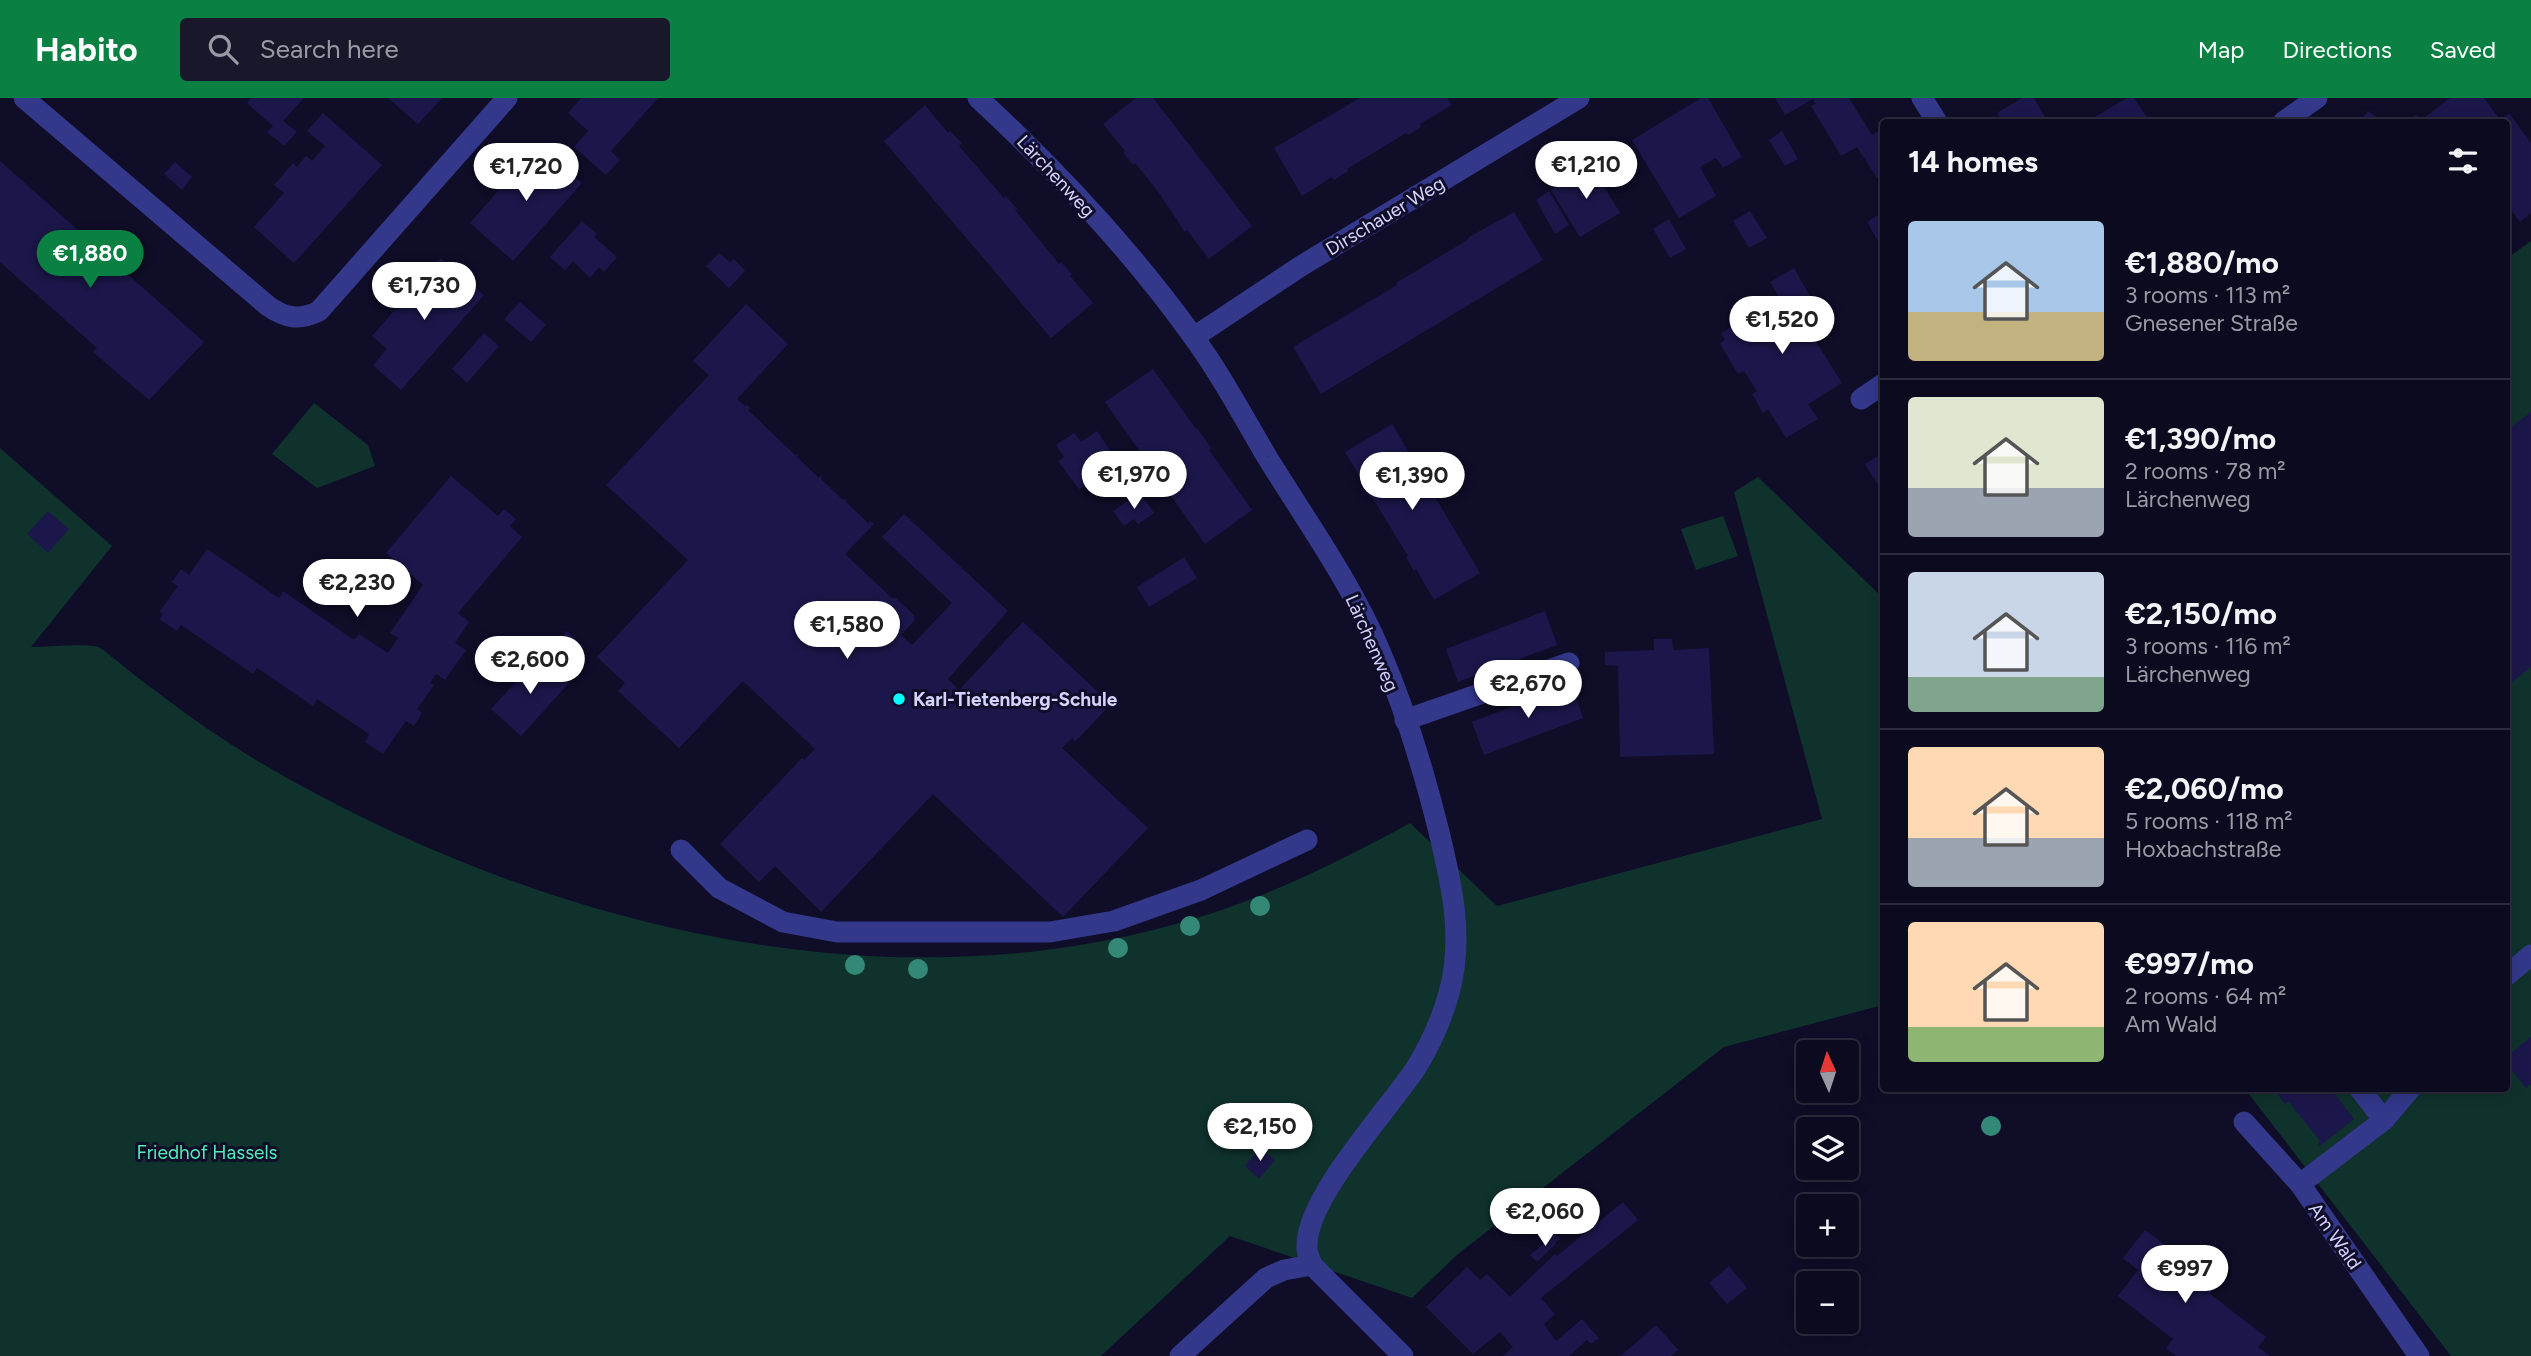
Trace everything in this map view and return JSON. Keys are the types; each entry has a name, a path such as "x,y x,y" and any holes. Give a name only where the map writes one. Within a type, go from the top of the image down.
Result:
{"street":[{"path":"24,98 268,306 279,314 292,318 309,316 319,311 507,98"},
{"name":"Lärchenweg","path":"978,98 1043,159 1141,271 1194,337 1348,589 1380,650 1428,789 1451,884 1456,935 1450,992 1436,1031 1416,1067 1355,1150 1316,1210 1306,1249 1312,1265"},
{"name":"Dirschauer Weg","path":"1194,337 1301,266 1579,98"},
{"path":"1922,98 1935,119"},
{"path":"2287,119 2317,98"},
{"path":"1861,399 1880,386"},
{"path":"1405,720 1569,663"},
{"path":"681,850 719,888 783,922 837,932 1050,932 1114,921 1201,890 1307,840"},
{"path":"2510,973 2531,955"},
{"path":"2363,1092 2384,1120"},
{"path":"2300,1184 2384,1120 2408,1092"},
{"name":"Am Wald","path":"2244,1122 2300,1184 2419,1356"},
{"path":"1180,1356 1266,1278 1284,1270 1312,1265 1403,1356"}],"green space":[{"path":"2531,241 2531,1356 2451,1356 2247,1092 2510,1092 2510,256"},
{"path":"314,403 368,445 375,466 317,488 272,454"},
{"name":"Friedhof Hassels","path":"0,448 112,546 31,647 85,645 100,648 203,726 276,772 412,841 515,882 622,916 731,940 842,954 953,957 1063,948 1172,925 1265,894 1410,823 1497,906 1822,819 1734,492 1758,477 1880,595 1880,1006 1724,1047 1458,1254 1412,1298 1230,1236 1101,1356 0,1356"},
{"path":"1723,516 1738,556 1696,570 1681,529"}],"building":[{"path":"251,98 304,98 283,121 297,132 284,146 267,132 273,126 247,103"},
{"path":"388,98 442,98 418,124"},
{"path":"581,98 658,98 611,151 620,160 606,175 574,147 588,131 568,113"},
{"path":"1136,98 1153,98 1252,226 1209,259 1187,230 1185,232 1157,190 1135,163 1133,165 1103,124"},
{"path":"1360,98 1447,98 1452,105 1420,124 1421,127 1408,135 1406,133 1347,169 1348,171 1334,180 1332,177 1302,196 1274,148"},
{"path":"1701,98 1708,98 1742,157 1723,168 1716,158 1700,167 1716,196 1679,218 1632,140"},
{"path":"1775,98 1849,98 1872,135 1880,130 1880,176 1877,178 1857,147 1841,156 1811,106 1816,104 1813,99 1785,115"},
{"path":"2022,98 2034,98 2046,119 2001,119 1997,113"},
{"path":"2127,98 2134,98 2148,119 2091,119"},
{"path":"2450,98 2484,98 2499,119 2423,119"},
{"path":"925,105 948,133 950,131 962,143 959,146 1004,198 1006,196 1093,303 1051,338 884,141"},
{"path":"2368,111 2380,119 2362,119"},
{"path":"323,113 382,165 294,263 254,227 284,193 274,185 293,163 297,167 306,156 312,161 325,146 307,131"},
{"path":"2509,113 2531,143 2531,213 2520,222 2510,208 2510,119 2501,119"},
{"path":"1782,131 1798,159 1785,166 1769,140"},
{"path":"538,145 582,183 513,261 470,223"},
{"path":"0,161 204,342 149,400 93,352 97,348 0,262"},
{"path":"175,162 192,177 182,190 164,174"},
{"path":"1591,165 1620,213 1580,237 1551,190"},
{"path":"1549,191 1569,225 1555,234 1536,200"},
{"path":"1750,211 1767,238 1749,248 1733,221"},
{"path":"1514,212 1543,260 1321,394 1293,347 1397,285 1396,283 1469,237"},
{"path":"1880,214 1880,245 1867,222"},
{"path":"1669,219 1686,249 1670,258 1653,229"},
{"path":"582,221 597,234 594,237 617,257 604,272 599,267 590,278 573,261 565,270 550,257"},
{"path":"719,253 730,262 734,259 745,271 729,288 706,266"},
{"path":"441,258 484,295 401,390 373,365 387,349 372,336"},
{"path":"1794,268 1816,307 1800,316 1842,383 1808,404 1818,419 1786,438 1768,409 1763,413 1752,394 1757,391 1744,371 1738,374 1720,344 1725,340 1721,333 1779,297 1770,282"},
{"path":"520,302 546,325 531,342 504,319"},
{"path":"746,304 788,344 737,399 747,405 750,408 748,410 795,455 799,454 797,457 819,478 821,475 821,479 843,500 845,498 868,523 870,521 874,524 845,554 914,615 915,620 901,635 912,645 952,603 882,537 904,514 1008,611 948,679 959,690 1023,622 1111,704 1075,742 1072,738 1062,748 1148,828 1063,917 933,794 821,912 775,866 759,882 720,844 802,758 804,760 815,749 743,681 679,748 618,691 625,683 597,657 688,560 606,485 709,375 693,361"},
{"path":"484,333 499,346 467,383 452,369"},
{"path":"1153,369 1197,428 1211,448 1209,450 1252,510 1205,544 1105,402"},
{"path":"2531,412 2531,667 2510,684 2510,428"},
{"path":"1392,424 1480,573 1434,600 1416,569 1414,571 1406,557 1408,556 1372,497 1370,499 1362,484 1364,483 1345,452"},
{"path":"1097,431 1118,462 1079,489 1058,461 1064,457 1056,445 1074,433 1081,442"},
{"path":"1880,455 1880,488 1865,464"},
{"path":"451,476 498,516 504,509 516,519 510,526 522,537 458,613 469,622 455,643 466,650 445,680 436,674 430,683 434,685 417,709 422,713 414,726 406,721 383,754 365,742 369,734 317,699 313,706 257,668 253,674 181,625 177,631 159,619 163,614 160,611 178,586 172,582 181,569 189,575 207,549 279,598 283,591 354,640 359,634 388,653 398,638 390,633 423,585 386,553"},
{"path":"1140,493 1154,513 1138,524 1134,519 1124,526 1113,511"},
{"path":"48,511 69,529 48,553 27,534"},
{"path":"1184,557 1197,578 1149,607 1137,587"},
{"path":"1545,611 1557,645 1458,682 1446,649"},
{"path":"567,631 584,647 568,665 551,648"},
{"path":"1654,639 1672,639 1673,650 1709,648 1714,754 1620,757 1618,666 1605,665 1605,652 1654,650"},
{"path":"540,656 569,683 521,736 491,709"},
{"path":"1571,684 1583,718 1484,755 1472,722"},
{"path":"2531,1037 2531,1084 2526,1088 2510,1068 2510,1054"},
{"path":"2277,1092 2333,1092 2354,1119 2320,1146 2320,1141 2288,1101 2285,1104"},
{"path":"1260,1148 1275,1160 1259,1179 1245,1166"},
{"path":"1623,1202 1638,1220 1541,1298 1555,1314 1544,1324 1556,1341 1582,1319 1599,1338 1591,1344 1587,1340 1569,1356 1503,1356 1513,1347 1500,1332 1473,1354 1426,1307 1467,1267 1480,1280 1487,1274 1510,1297 1555,1254 1557,1256"},
{"path":"2145,1230 2218,1284 2210,1294 2266,1337 2258,1347 2270,1356 2176,1356 2166,1348 2173,1339 2118,1296 2138,1270 2123,1258"},
{"path":"1556,1233 1560,1239 1537,1262 1530,1255"},
{"path":"1729,1266 1747,1288 1727,1304 1709,1283"},
{"path":"1656,1325 1678,1350 1671,1356 1621,1356"}],"place":[{"name":"Karl-Tietenberg-Schule","path":"899,699"}]}
